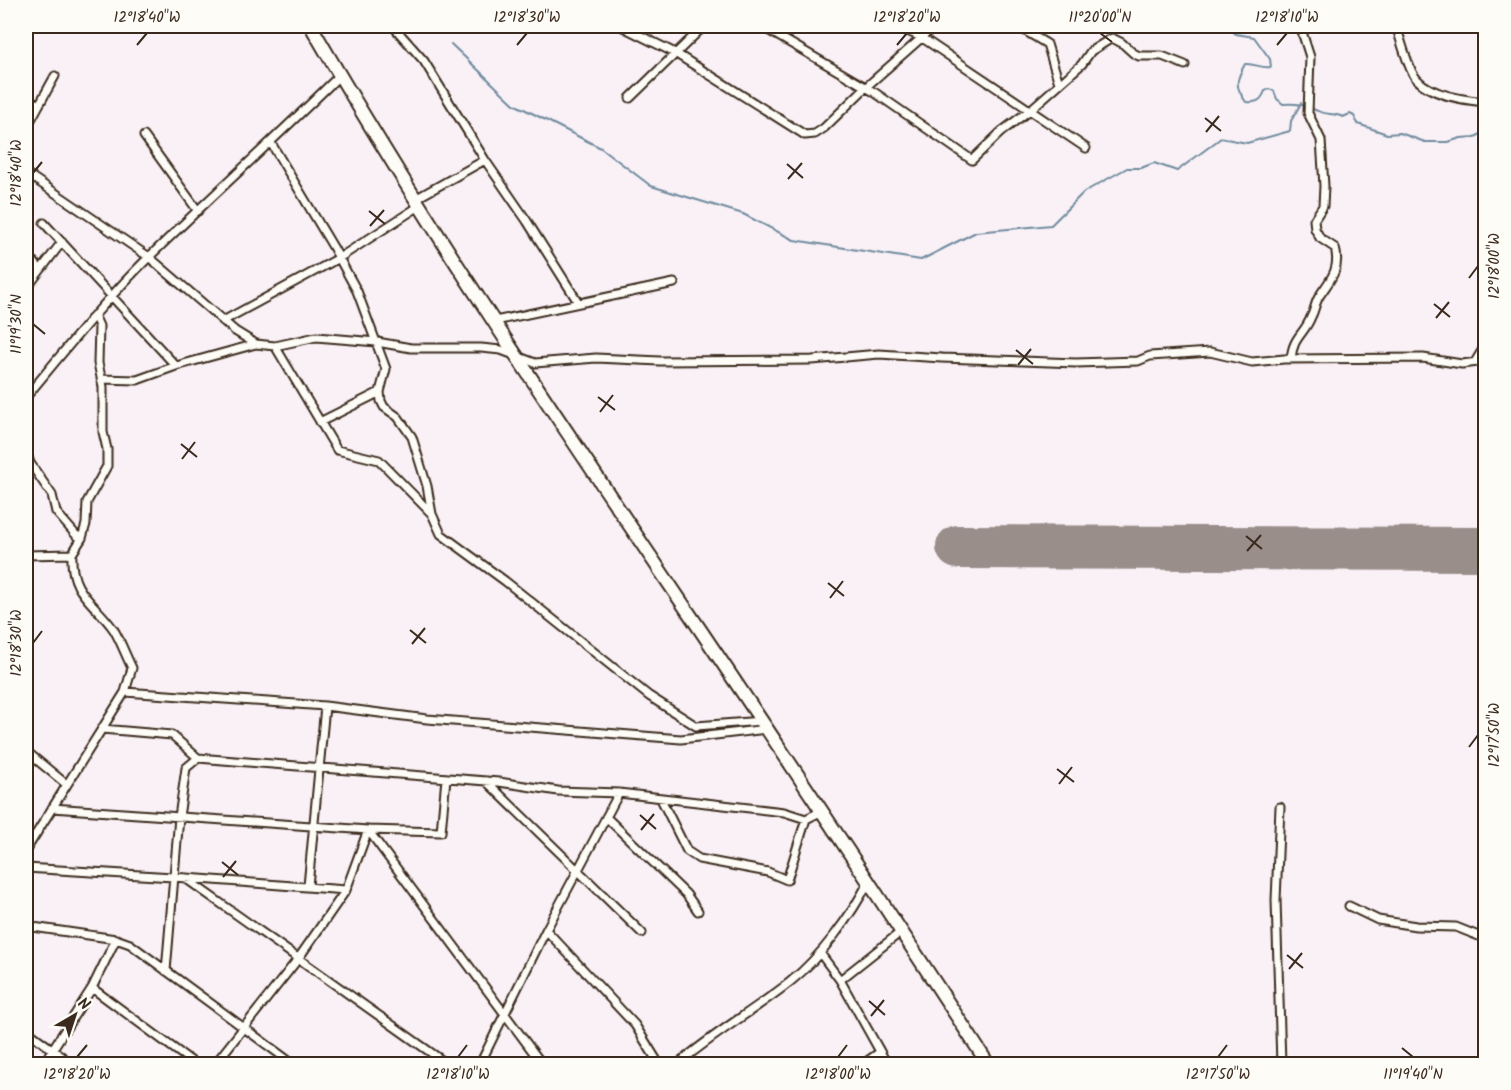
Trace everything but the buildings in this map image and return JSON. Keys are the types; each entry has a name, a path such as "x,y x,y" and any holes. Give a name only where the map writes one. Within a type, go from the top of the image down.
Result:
{"highway":[{"path":"311,26 339,75 516,354 869,881 988,1065"}],"street":[{"path":"393,26 424,61 485,160 578,302"},
{"path":"621,26 675,53 805,135 815,134 824,128 935,26"},
{"path":"630,98 704,26"},
{"path":"761,26 866,87 972,160 1000,132 1030,110 1082,64 1091,51 1112,38 1139,56 1162,56 1185,65"},
{"path":"896,26 921,37 1086,148"},
{"path":"1017,26 1047,44 1059,83"},
{"path":"1291,359 1298,335 1311,319 1318,298 1333,278 1337,266 1335,248 1320,238 1315,229 1314,220 1323,206 1324,186 1321,140 1308,105 1310,57 1302,26"},
{"path":"1396,26 1413,75 1426,87 1462,100 1485,102"},
{"path":"26,397 94,315 149,257 271,143 339,75"},
{"path":"26,129 55,76"},
{"path":"26,97 39,105"},
{"path":"144,136 198,211"},
{"path":"271,143 357,291 386,369 380,392 384,407 398,417 412,437 427,486 432,514 441,534 505,581 648,696 696,726 764,725"},
{"path":"223,321 339,258 419,202 485,160"},
{"path":"26,173 149,257 223,321 256,344"},
{"path":"44,223 176,366"},
{"path":"26,289 62,242"},
{"path":"26,252 40,270"},
{"path":"495,321 674,283"},
{"path":"26,850 29,838 52,808 125,692 132,668 114,630 78,588 74,578 72,554 82,538 86,524 87,502 107,466 98,363 99,326 94,315"},
{"path":"101,380 137,380 176,366 256,344 275,346 316,337 376,342 411,348 501,350 535,363 596,358 660,361 812,360 879,354 1076,363 1138,361 1150,356 1210,352 1252,362 1291,359 1423,358 1462,364 1485,361"},
{"path":"1475,362 1485,344"},
{"path":"275,346 337,450 379,460 432,514"},
{"path":"320,422 380,392"},
{"path":"26,451 30,463 52,495 56,512 76,536 82,538"},
{"path":"26,555 72,554"},
{"path":"125,692 325,706 427,719 681,739 764,725"},
{"path":"308,886 325,706"},
{"path":"102,729 172,735 198,758 486,781 558,791 619,793 784,812 806,819 822,811"},
{"path":"26,750 66,784"},
{"path":"166,971 173,877 186,768 198,758"},
{"path":"52,808 368,830 441,832 446,778"},
{"path":"486,781 642,933"},
{"path":"480,1065 546,930 619,793"},
{"path":"661,799 687,851 699,859 768,872 787,880 806,819"},
{"path":"1280,807 1276,900 1281,1065"},
{"path":"606,817 686,894 698,911"},
{"path":"215,1065 298,959 346,890 368,830"},
{"path":"368,830 542,1065"},
{"path":"26,868 346,890"},
{"path":"185,878 447,1065"},
{"path":"678,1065 717,1032 739,1020 791,982 820,953 857,903 869,881"},
{"path":"1349,906 1378,920 1416,926 1456,927 1485,939"},
{"path":"26,926 116,939 130,944 293,1065"},
{"path":"546,930 635,1025 659,1065"},
{"path":"840,980 902,931"},
{"path":"44,1065 92,988 116,939"},
{"path":"820,953 840,980 887,1065"},
{"path":"92,988 195,1065"},
{"path":"26,1030 72,1065"},
{"path":"864,1065 880,1052"}],"waterway":[{"path":"1225,26 1236,34 1254,37 1270,59 1271,67 1245,64 1240,74 1238,87 1246,102 1258,101 1269,89 1274,91 1277,99 1283,104 1301,105 1343,117 1350,114 1354,116 1358,124 1387,134 1400,133 1425,142 1448,142 1481,134 1486,136"},
{"path":"451,44 514,104 601,148 651,186 743,214 794,240 921,260 976,232 1051,225 1084,192 1127,168 1141,168 1154,163 1177,171 1221,138 1247,143 1290,131 1291,121 1301,103"}],"runway":[{"path":"958,547 1486,549"}]}
